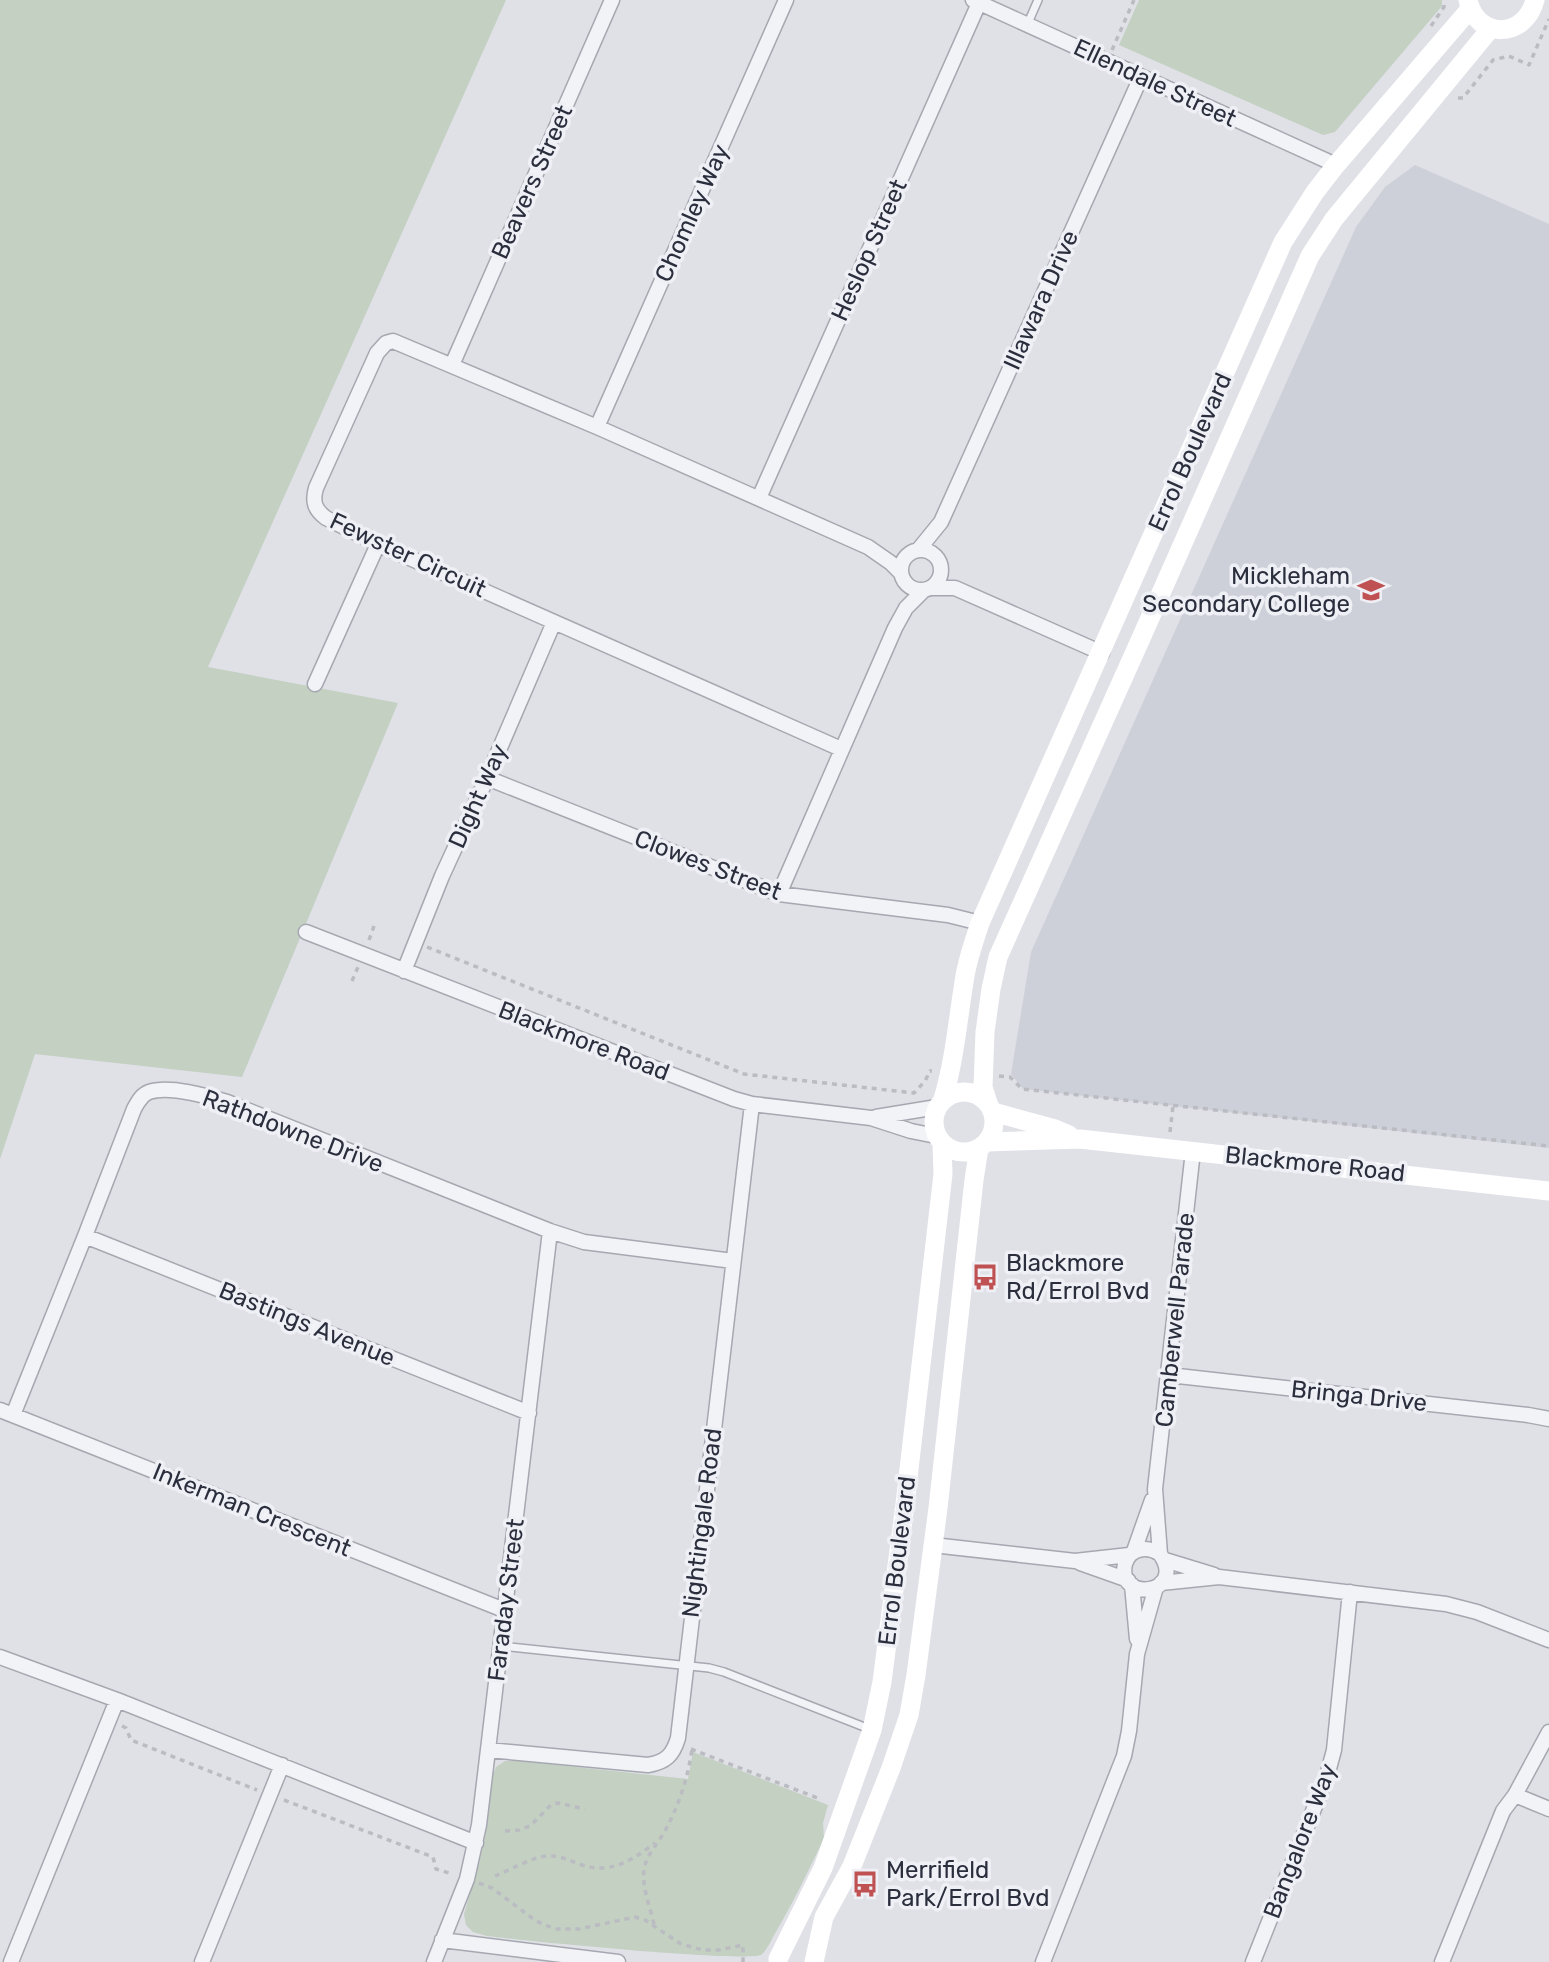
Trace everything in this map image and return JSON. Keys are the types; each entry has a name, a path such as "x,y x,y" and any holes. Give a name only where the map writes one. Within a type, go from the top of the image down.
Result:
{"street":[{"name":"Beavers Street","path":"452,365 612,0"},
{"name":"Chomley Way","path":"597,427 786,0"},
{"name":"Ellendale Street","path":"976,1 1336,165"},
{"name":"Heslop Street","path":"759,498 976,1"},
{"path":"1469,4 1482,24 1491,28 1510,29 1541,13"},
{"name":"Errol Boulevard","path":"940,1103 951,1072 965,974 980,923 1283,242 1336,165 1469,4"},
{"name":"Errol Boulevard","path":"990,1108 983,1087 985,1032 998,957 1310,256 1334,219 1491,28"},
{"name":"Illawara Drive","path":"939,560 937,540 941,522 1141,78"},
{"name":"Fewster Circuit","path":"841,749 378,544 319,513 313,497 316,488 381,347 393,341 597,427 868,547 887,552 916,550"},
{"name":"Illawara Drive","path":"916,550 941,522"},
{"path":"315,684 378,544"},
{"name":"Fewster Circuit","path":"868,547 891,563 901,575"},
{"path":"895,628 902,606 903,560 916,550 932,552 948,574 984,601"},
{"path":"779,894 895,628 906,608 940,577 939,560"},
{"path":"901,575 911,588 955,588 1101,653"},
{"name":"Dight Way","path":"404,971 442,876 554,622"},
{"name":"Clowes Street","path":"487,778 779,894 948,915 980,923"},
{"name":"Blackmore Road","path":"306,932 734,1099 752,1104 871,1118 939,1140"},
{"name":"Rathdowne Drive","path":"6,1413 85,1236 134,1109 141,1097 150,1092 165,1090 203,1094 227,1102 550,1231 584,1242 733,1261"},
{"path":"961,1091 980,1096 990,1108 994,1122 992,1132 983,1145 970,1152 959,1152 939,1140 933,1126 933,1116 940,1103 951,1094 961,1091"},
{"name":"Blackmore Road","path":"871,1118 940,1103"},
{"name":"Nightingale Road","path":"675,1747 752,1104"},
{"name":"Blackmore Road","path":"990,1108 1080,1139"},
{"name":"Blackmore Road","path":"983,1145 1080,1139 1549,1191"},
{"name":"Errol Boulevard","path":"776,1961 823,1868 872,1730 882,1682 943,1174 939,1140"},
{"name":"Errol Boulevard","path":"814,1962 824,1917 852,1866 909,1715 933,1545 974,1180 983,1145"},
{"name":"Camberwell Parade","path":"1132,1553 1155,1489 1193,1151"},
{"name":"Faraday Street","path":"434,1962 467,1879 476,1843 550,1231"},
{"name":"Bastings Avenue","path":"85,1236 529,1413"},
{"name":"Bringa Drive","path":"1169,1375 1549,1419"},
{"name":"Inkerman Crescent","path":"6,1413 504,1610"},
{"name":"Camberwell Parade","path":"1155,1489 1163,1557"},
{"path":"933,1545 1075,1561 1132,1553 1147,1548 1163,1557 1219,1577 1459,1606 1549,1640"},
{"path":"1132,1553 1125,1568 1130,1583 1137,1654"},
{"path":"1043,1962 1124,1756 1137,1654 1158,1585 1166,1574 1163,1557"},
{"path":"1075,1561 1144,1590 1158,1585 1219,1577"},
{"name":"Bangalore Way","path":"1253,1962 1327,1776 1334,1750 1350,1592"},
{"path":"0,1657 117,1700 476,1843"},
{"path":"11,1962 117,1700"},
{"path":"1442,1962 1503,1811 1515,1795 1549,1732"},
{"path":"488,1750 648,1765 660,1763 675,1747"},
{"path":"202,1962 282,1765"},
{"path":"1515,1795 1549,1809"},
{"path":"442,1940 618,1962"},
{"path":"776,1961 797,1957 808,1962"}],"lane":[{"path":"1028,23 1038,0"},
{"path":"500,1646 709,1668 872,1730"}],"path":[{"path":"1107,61 1134,0"},
{"path":"1431,23 1444,6 1444,0"},
{"path":"1463,98 1493,60 1509,56 1530,65 1541,13"},
{"path":"1168,1148 1173,1106"},
{"path":"108,1720 127,1728 131,1740 433,1857 436,1869 492,1888 536,1921 555,1929 579,1929 635,1917 645,1920 681,1944 703,1950 743,1945 743,1962"},
{"path":"675,1747 692,1749 820,1799"},
{"path":"654,1926 644,1877 645,1863 676,1810 684,1788 692,1749"},
{"path":"505,1831 530,1826 551,1805 558,1803 585,1810"},
{"path":"495,1876 546,1856 560,1856 605,1869 626,1863 659,1840"}],"shaded area":[{"name":"Mickleham Secondary College","path":"1415,165 1549,224 1549,1148 1023,1089 1011,1074 1031,952 1356,227 1385,187"}],"green space":[{"path":"0,0 506,0 208,667 398,703 242,1077 35,1054 0,1159"},
{"path":"1139,0 1442,0 1442,6 1335,132 1323,135 1119,45"},
{"path":"693,1752 828,1805 823,1823 824,1838 787,1913 761,1955 715,1956 543,1942 487,1936 473,1932 466,1925 464,1914 486,1832 491,1781 496,1767 505,1761 520,1761 688,1779"}],"place":[{"name":"Mickleham Secondary College","path":"1371,590"},
{"name":"Blackmore Rd/Errol Bvd","path":"985,1277"},
{"name":"Merrifield Park/Errol Bvd","path":"865,1884"}]}
